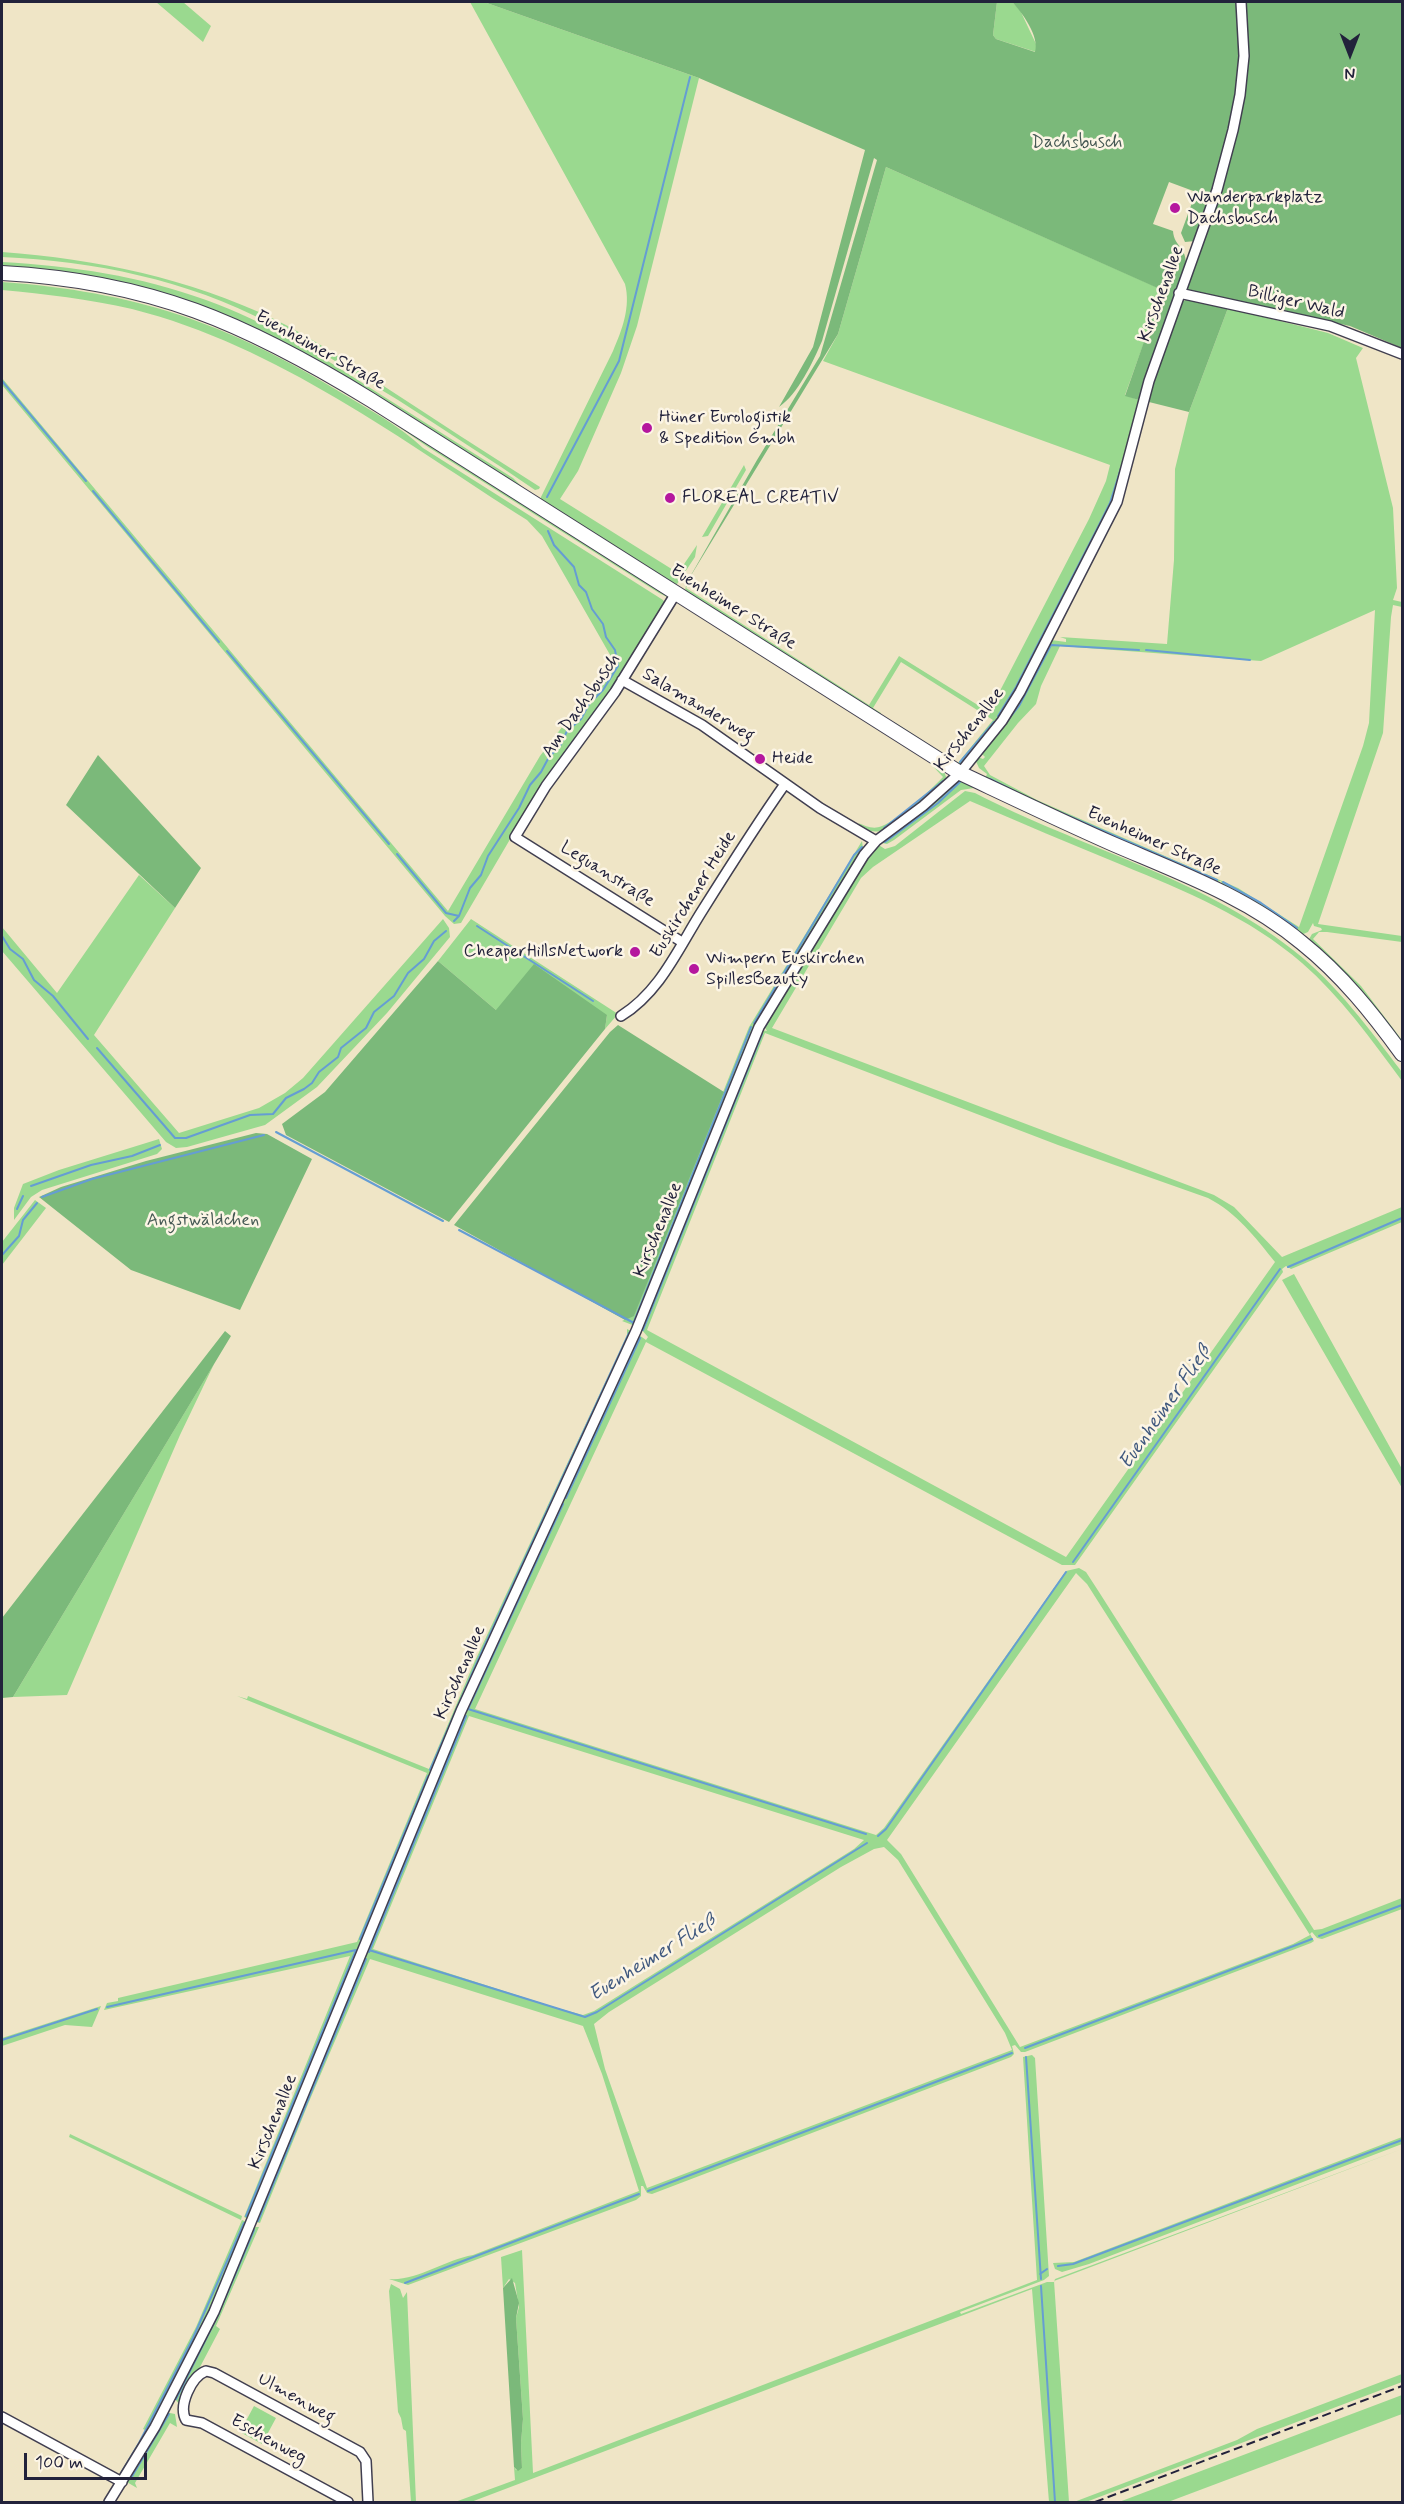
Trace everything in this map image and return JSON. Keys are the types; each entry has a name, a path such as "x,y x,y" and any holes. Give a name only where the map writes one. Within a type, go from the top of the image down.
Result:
{"main road":[{"name":"Euenheimer Straße","path":"2,273 69,279 132,291 200,310 308,361 960,773 1039,812 1217,889 1260,913 1302,942 1330,968 1359,998 1402,1054"}],"street":[{"name":"Kirschenallee","path":"109,2502 155,2427 214,2312 461,1711 636,1331 759,1027 860,860 876,841 923,807 960,773 1002,721 1117,502 1141,406 1217,190 1235,121 1244,56 1241,2"},
{"name":"Billiger Wald","path":"1179,293 1330,326 1402,354"},
{"name":"Am Dachsbusch","path":"515,837 546,786 622,680 676,593"},
{"name":"Salamanderweg","path":"622,680 702,725 758,762 820,808 876,841"},
{"name":"Euskirchener Heide","path":"621,1016 637,1005 656,984 785,784"},
{"name":"Leguanstraße","path":"515,837 682,942"},
{"name":"Ulmenweg","path":"183,2403 201,2373 208,2371 214,2373 360,2452 366,2461 368,2502"},
{"name":"Eschenweg","path":"183,2403 186,2420 202,2423 348,2502"},
{"path":"2,2417 122,2482"}],"green space":[{"path":"156,2 183,2 211,26 203,42"},
{"path":"470,2 484,2 699,78 637,326 621,373 578,471 560,499 678,573 697,545 695,557 677,584 674,585 541,501 613,351 625,318 627,293 625,284"},
{"name":"Dachsbusch","path":"484,2 997,2 993,35 996,39 1035,52 1033,32 1012,2 1239,2 1239,65 1236,95 1224,152 1195,241 1185,242 1181,233 1196,192 1169,182 1153,224 1173,231 1185,255 1186,267 1139,400 1125,396 1162,290 886,167 838,334 687,582 820,356 877,160 874,158 822,341 799,386 779,407 813,347 865,150 699,78"},
{"path":"997,2 1012,2 1020,10 1037,46 1036,52 996,39 993,35"},
{"path":"1244,2 1402,2 1402,348 1350,326 1186,291 1234,140"},
{"path":"886,167 1163,290 1125,395 1139,400 1115,500 1008,706 959,765 894,722 958,763 993,720 901,662 873,708 881,713 880,715 837,690 837,686 685,591 687,581 689,583 686,588 869,705 899,656 989,712 1089,519 1106,481 1110,465 823,361 838,334"},
{"path":"2,252 107,265 209,292 242,305 315,341 540,487 535,490 334,360 238,308 173,284 139,275 71,263 2,257"},
{"path":"2,262 80,269 131,278 156,284 229,309 272,329 334,365 513,478 530,495 303,353 237,320 173,297 2,268"},
{"path":"2,278 73,285 143,298 189,312 253,339 314,371 373,407 663,590 667,597 428,447 377,412 277,353 227,330 176,311 122,296 64,286 2,280"},
{"path":"2,282 50,287 138,303 178,314 258,347 383,418 423,448 666,604 615,688 526,812 461,923 454,924 445,916 2,385 2,378 448,911 540,756 613,660 542,536 527,520 386,428 288,371 238,346 186,325 132,309 67,297 2,290"},
{"path":"1188,299 1228,308 1189,412 1145,401 1181,302"},
{"path":"1228,308 1328,333 1363,348 1356,358 1393,508 1397,588 1393,600 1402,602 1402,607 1393,605 1391,617 1383,733 1318,924 1402,936 1402,942 1327,932 1319,932 1313,939 1361,986 1402,1040 1402,1046 1308,941 1312,934 1322,930 1321,928 1314,926 1313,923 1308,932 1301,935 1222,885 1221,881 1215,883 1032,803 985,779 987,774 979,768 975,759 985,757 981,753 1051,640 1066,642 1066,639 1060,637 1167,644 1174,560 1175,469 1189,412","holes":["1375,610 1369,723 1299,927 1238,888 1037,800 990,775 984,766 1036,704 1041,686 1060,646 1261,661"]},
{"path":"744,465 746,470 708,536 702,537"},
{"path":"98,755 201,868 175,908 66,805"},
{"path":"928,761 943,768 946,777 943,786 885,829 871,831 858,823 873,828 882,826 922,797 943,777"},
{"path":"958,779 974,788 961,790 894,840 887,844 882,843"},
{"path":"965,791 975,793 1055,830 1179,882 1257,925 1309,963 1365,1023 1402,1072 1402,1081 1330,990 1302,963 1260,932 1193,895 970,801 873,867 861,878 772,1028 1214,1195 1234,1207 1282,1257 1402,1207 1402,1222 1291,1269 1286,1266 1282,1269 1283,1272 1075,1565 1062,1565 646,1342 475,1709 876,1835 884,1828 1066,1571 1079,1568 1086,1572 1099,1592 1314,1930 1402,1898 1402,1909 1322,1939 1317,1938 1312,1932 1310,1934 1314,1941 1311,1943 1025,2052 1021,2052 1015,2045 1012,2046 1014,2054 1011,2057 652,2194 647,2193 641,2186 641,2196 636,2200 408,2285 389,2279 421,2274 639,2191 602,2074 583,2026 370,1959 260,2223 256,2222 463,1714 639,1335 646,1340 648,1337 641,1329 762,1030 767,1031 764,1026 855,872 877,844 885,849 895,846","holes":["765,1033 1058,1145 1208,1198 1237,1218 1275,1262 1066,1557 647,1330","1076,1573 1087,1584 1310,1935 1293,1944 1020,2047 901,1854 887,1840","469,1716 864,1840 854,1849 594,2011 583,2015 373,1949","884,1847 898,1860 1005,2033 1012,2050 647,2188 605,2069 594,2024 609,2012 841,1867 874,1849"]},
{"path":"862,841 863,849 764,1013 635,1326 622,1321 634,1315 749,1027"},
{"path":"139,875 175,908 94,1035 179,1133 259,1108 285,1093 303,1078 443,919 449,928 450,937 387,1013 317,1087 265,1125 176,1148 166,1142 2,951 2,927 57,993"},
{"path":"471,919 618,1014 605,1029 607,1015 496,1010 438,961"},
{"path":"438,961 496,1010 534,964 607,1015 605,1029 449,1222 286,1135 282,1124 325,1092"},
{"path":"618,1025 724,1092 634,1316 625,1320 454,1225"},
{"name":"Angstwäldchen","path":"256,1133 267,1134 312,1159 240,1310 131,1270 39,1197 61,1187 146,1161"},
{"path":"159,1139 162,1149 157,1154 42,1190 31,1197 14,1220 14,1208 23,1184 59,1170"},
{"path":"35,1200 46,1208 2,1265 2,1242"},
{"path":"1294,1274 1402,1469 1402,1488 1282,1280"},
{"path":"627,1329 631,1331 535,1543 248,2219 244,2217 350,1956 104,2010 107,2003 118,2001 118,1998 357,1942 427,1773 237,1696 247,1699 248,1696 429,1769 474,1663 627,1335"},
{"path":"225,1331 231,1336 13,1697 2,1698 2,1618"},
{"path":"214,1364 180,1435 67,1695 13,1697"},
{"path":"101,2006 92,2027 65,2025 2,2046 2,2038"},
{"path":"1032,2055 1035,2058 1049,2276 1044,2280 960,2312 961,2314 1047,2282 1054,2282 1069,2502 1049,2502 1032,2289 471,2502 455,2502 515,2480 514,2467 516,2470 522,2468 523,2419 516,2318 519,2307 515,2283 509,2279 503,2288 501,2257 522,2250 533,2473 1037,2280 1023,2057"},
{"path":"70,2134 242,2216 241,2220 69,2137"},
{"path":"1402,2137 1402,2144 1089,2264 1062,2272 1055,2269 1053,2263 1074,2262"},
{"path":"1402,2149 1054,2281 1055,2279"},
{"path":"242,2220 247,2222 214,2304 149,2432 143,2429 196,2327"},
{"path":"253,2227 259,2227 216,2326 220,2329 180,2405 174,2398"},
{"path":"512,2278 519,2303 516,2318 523,2419 522,2468 518,2471 514,2467 503,2288"},
{"path":"391,2284 400,2289 403,2298 407,2292 416,2502 411,2502 406,2431 403,2429 398,2412 389,2291"},
{"path":"1402,2374 1402,2382 1086,2502 1074,2502 1237,2440 1257,2429"},
{"path":"1402,2395 1402,2414 1168,2502 1119,2502"},
{"path":"254,2406 276,2418 262,2444 240,2432"},
{"path":"165,2412 175,2414 177,2427 170,2423 135,2483 137,2488 125,2481"}],"waterway":[{"path":"547,497 619,361 690,77"},
{"path":"2,381 86,481"},
{"path":"998,716 1016,687 1110,503 1121,468"},
{"path":"93,491 219,642"},
{"path":"454,921 459,916 470,888 481,875 488,856 519,808 530,785 541,772 549,757 560,746 567,731 581,719 589,704 603,690 618,666 615,650 606,637 603,624 592,609 586,592 579,585 574,567 554,545 548,531"},
{"path":"986,748 1019,706 1051,645 1139,650"},
{"path":"1146,650 1250,660"},
{"path":"227,651 389,844"},
{"path":"960,762 994,722"},
{"path":"990,779 1022,795"},
{"path":"884,828 943,781"},
{"path":"885,842 938,803 960,782"},
{"path":"1057,811 1217,880"},
{"path":"754,1023 854,855 862,847"},
{"path":"864,863 871,853"},
{"path":"397,854 446,913 459,916"},
{"path":"1223,882 1261,903 1297,928"},
{"path":"477,926 593,1001"},
{"path":"97,1048 175,1138 186,1138 250,1115 273,1114 286,1098 312,1083 319,1072 338,1057 341,1048 366,1028 374,1012 394,996 408,973 424,959 434,941 446,931"},
{"path":"2,936 10,949 23,959 34,980 53,996 88,1039"},
{"path":"791,984 805,960"},
{"path":"766,1025 769,1019"},
{"path":"633,1324 751,1027"},
{"path":"643,1330 762,1034"},
{"path":"276,1132 443,1221"},
{"path":"42,1197 92,1179 264,1135"},
{"path":"31,1186 91,1165 132,1156 160,1145"},
{"path":"17,1209 23,1196"},
{"path":"2,1255 19,1236 23,1220 37,1203"},
{"name":"Euenheimer Fließ","path":"1288,1267 1402,1218"},
{"path":"459,1230 634,1323"},
{"name":"Euenheimer Fließ","path":"1073,1562 1280,1269"},
{"path":"430,1770 478,1660 629,1333"},
{"path":"566,1498 640,1338"},
{"path":"563,1504 468,1709 866,1834"},
{"name":"Euenheimer Fließ","path":"878,1836 886,1829 1066,1572"},
{"path":"369,1952 466,1716"},
{"path":"360,1939 428,1776"},
{"name":"Euenheimer Fließ","path":"369,1950 585,2017 597,2012 867,1843"},
{"path":"1319,1936 1402,1905"},
{"path":"1025,2048 1312,1939"},
{"path":"107,2007 356,1950 246,2216"},
{"path":"258,2221 366,1959"},
{"name":"Euenheimer Fließ","path":"2,2040 97,2009"},
{"path":"648,2191 1012,2053"},
{"path":"1026,2057 1041,2279"},
{"path":"1058,2266 1073,2264 1402,2140"},
{"path":"405,2283 639,2194"},
{"path":"121,2473 193,2338 244,2223"},
{"path":"176,2399 218,2315 254,2230"},
{"path":"1040,2274 1047,2269"},
{"path":"1041,2286 1055,2502"},
{"path":"131,2478 169,2414"}],"railway":[{"path":"1095,2502 1402,2386"}],"place":[{"name":"Wanderparkplatz Dachsbusch","path":"1175,208"},
{"name":"Hüner Eurologistik & Spedition Gmbh","path":"647,428"},
{"name":"FLOREAL CREATIV","path":"670,498"},
{"name":"Heide","path":"760,759"},
{"name":"CheaperHillsNetwork","path":"635,952"},
{"name":"Wimpern Euskirchen SpillesBeauty","path":"694,969"}]}
